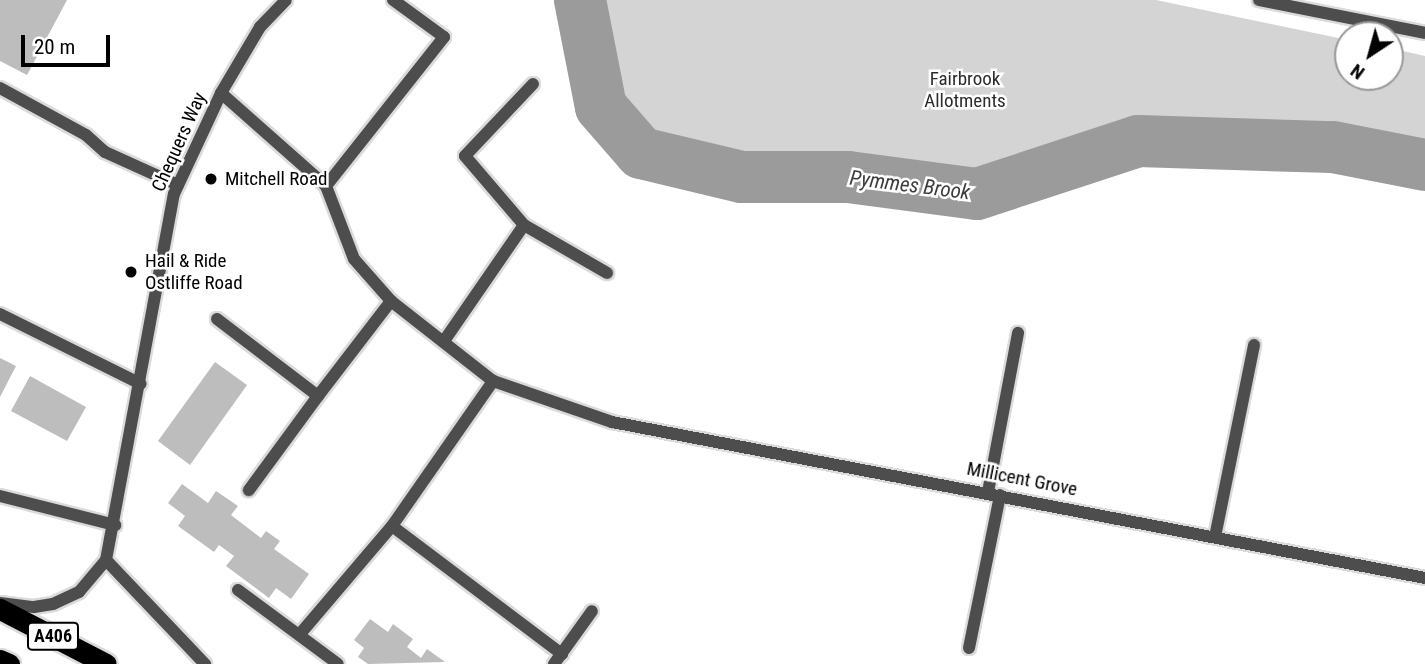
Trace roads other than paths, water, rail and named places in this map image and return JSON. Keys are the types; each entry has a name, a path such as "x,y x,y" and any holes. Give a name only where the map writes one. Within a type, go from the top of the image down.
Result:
{"highway":[{"name":"A406","path":"0,609 106,664"},
{"name":"A406","path":"0,660 9,664"}],"street":[{"name":"Chequers Way","path":"106,560 115,526 178,185 221,93 260,27 286,0"},
{"path":"221,93 326,186 444,37 393,0"},
{"path":"1259,0 1425,33"},
{"path":"533,84 465,156 524,225 607,273"},
{"path":"0,88 86,135 105,152 178,185"},
{"name":"Millicent Grove","path":"326,186 354,259 391,301 493,381 612,422 994,493 1425,578"},
{"path":"443,341 524,225"},
{"path":"248,490 391,301"},
{"path":"0,314 141,384"},
{"path":"217,319 318,396"},
{"path":"969,648 1018,333"},
{"path":"1215,537 1254,345"},
{"path":"300,634 392,526 493,381"},
{"path":"0,496 115,526"},
{"path":"392,526 558,659 592,611"},
{"path":"0,603 34,607 53,604 79,592 106,560 205,664"},
{"path":"239,590 338,664"}],"waterway":[{"name":"Pymmes Brook","path":"580,0 601,107 641,153 742,177 848,177 977,194 1138,141 1333,147 1425,165"}],"place":[{"name":"Mitchell Road","path":"211,179"},
{"name":"Hail & Ride Ostliffe Road","path":"131,272"}],"park label":[{"name":"Fairbrook Allotments","path":"965,90"}]}
